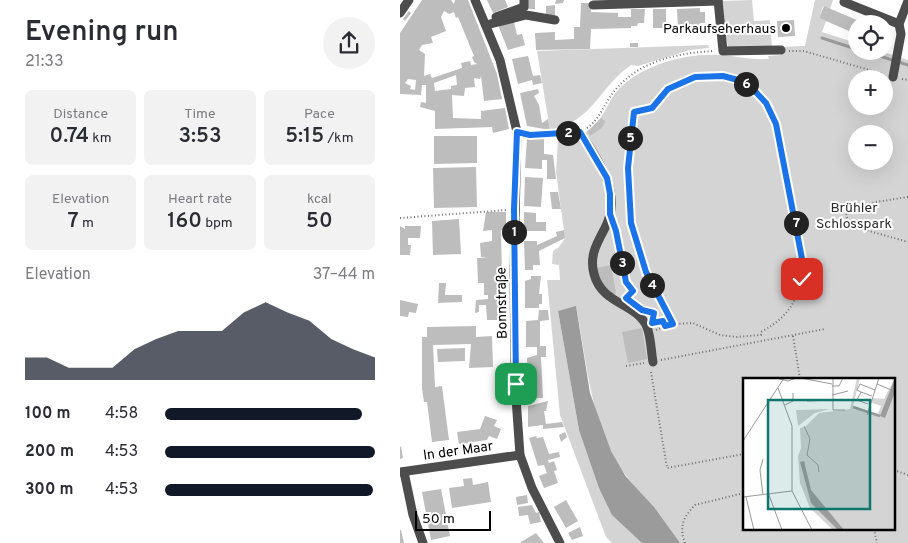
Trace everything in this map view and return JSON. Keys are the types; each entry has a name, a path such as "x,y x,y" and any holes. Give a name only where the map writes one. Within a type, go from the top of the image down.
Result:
{"street":[{"path":"400,12 408,0"},
{"name":"Bonnstraße","path":"475,0 500,60 517,132 514,209 516,384 520,455 532,488 560,543"},
{"path":"486,25 494,18 524,7 524,0"},
{"path":"593,5 718,0 723,51 781,50"},
{"path":"845,0 844,2 899,24"},
{"path":"893,77 898,61 901,34 899,24 908,1"},
{"path":"486,25 526,15 556,20"},
{"path":"580,132 607,178 610,194 610,214 593,255 594,275 605,295 634,313 646,327 651,362"},
{"name":"In der Maar","path":"402,472 520,455"},
{"path":"402,472 423,543"}],"path":[{"path":"781,50 804,51 869,70"},
{"path":"517,132 530,135 580,132 594,124 612,94 628,75 640,67 684,55 723,51"},
{"path":"642,310 654,313 652,323 663,321 665,326 673,324 673,326 693,323 708,332 729,337 761,335 761,332 780,320 791,308 802,279 802,257 774,117 766,103 752,88 738,80 723,76 701,76 681,82 668,89 652,108 634,112 628,168 631,223 646,272 673,324"},
{"path":"893,77 908,80"},
{"path":"908,197 876,202 846,211 848,225 908,242"},
{"path":"400,218 514,209"},
{"path":"610,214 616,231 626,282 633,291 626,298 632,303"},
{"path":"626,366 825,330"},
{"path":"793,336 800,378"},
{"path":"651,362 667,468 743,454"},
{"path":"896,471 908,475"},
{"path":"686,543 682,533 682,522 695,505 743,493"},
{"path":"874,530 877,543"}],"green space":[{"path":"752,0 754,21 770,20 772,47 728,48 721,1"},
{"name":"Brühler Schlosspark","path":"815,0 833,0 830,9 823,6 819,18 826,21 822,32 848,40 848,60 893,60 893,55 908,60 908,543 612,543 606,537 560,415 547,280 560,280 559,265 552,264 553,251 559,247 565,238 556,172 558,139 585,135 598,122 622,86 632,78 655,66 694,56 707,55 769,59 768,56 781,55 781,47 805,46","holes":["576,307 598,420 606,441 616,461 629,479 579,430 558,311"]},
{"path":"708,45 709,48 690,50 638,66 631,65 611,83 586,112 565,126 550,130 537,51"}],"shaded area":[{"path":"576,306 590,393 611,451 626,477 654,507 680,543 642,543 612,515 599,488 579,430 558,311"}],"building":[{"path":"422,0 451,0 454,4 455,0 468,0 497,74 502,99 484,101 481,76 480,79 474,78 475,87 465,88 464,96 452,95 453,118 481,119 481,111 505,108 509,129 493,133 492,127 435,129 435,111 420,107 421,102 426,103 426,85 422,85 421,95 400,94 400,33","holes":["444,11 449,14 454,12 456,18 458,17 474,56 472,57 474,62 477,64 471,65 470,61 461,63 462,68 432,78 430,74 424,76 425,54 419,50 422,45 433,43 431,37 446,31 441,17","456,75 457,85 451,86 451,89 435,91 434,83","408,79 416,80 415,90 410,89 411,86 405,83"]},
{"path":"487,0 505,0 508,7 493,13"},
{"path":"527,0 535,0 535,9 527,9"},
{"path":"556,0 564,0 563,3 555,4"},
{"path":"581,3 591,3 591,12 618,13 618,17 631,17 631,9 645,9 644,23 638,23 637,26 631,26 631,28 591,29 590,49 536,50 535,33 555,32 555,40 574,39 574,27 580,27"},
{"path":"555,5 555,16 546,16 546,6"},
{"path":"824,6 848,16 848,31 819,18"},
{"path":"700,8 700,12 705,12 705,23 700,23 698,31 693,31 690,28 678,29 677,9"},
{"path":"653,9 666,9 666,28 653,28"},
{"path":"409,11 411,13 405,21 403,19"},
{"name":"Parkaufseherhaus","path":"794,20 795,36 778,37 777,21"},
{"path":"514,22 517,35 522,34 525,45 508,50 498,25"},
{"path":"630,43 638,43 638,47 630,47"},
{"path":"528,56 533,76 540,75 542,83 533,85 532,80 518,84 512,59"},
{"path":"538,89 539,93 534,96 539,105 542,123 548,119 550,130 527,126 520,93"},
{"path":"601,118 605,121 603,127 590,136 587,132"},
{"path":"434,136 477,136 477,163 434,164"},
{"path":"527,138 544,139 544,154 553,155 556,179 547,179 547,160 542,160 542,169 525,168"},
{"path":"476,167 477,207 434,208 433,168"},
{"path":"525,177 543,178 541,207 524,206"},
{"path":"550,192 558,192 561,209 552,209"},
{"path":"486,212 506,212 506,230 501,230 503,320 487,320 486,305 479,305 479,312 475,313 476,300 488,299 488,295 484,295 484,283 478,283 477,258 487,258 481,257 480,243 492,241 492,230 483,231"},
{"path":"524,212 536,213 536,222 546,222 546,231 524,231"},
{"path":"459,219 461,254 433,255 432,221"},
{"path":"400,226 405,229 405,226 421,226 420,238 408,238 408,245 411,245 410,255 400,255"},
{"path":"564,230 565,238 539,251 540,265 533,265 533,270 525,270 524,241 537,241 537,245 557,236 556,232"},
{"path":"611,265 616,293 614,296 602,284 596,268"},
{"path":"531,276 541,276 539,294 542,294 542,304 539,304 539,308 525,308 525,281 531,279"},
{"path":"439,283 446,283 445,295 462,295 462,302 438,303"},
{"path":"400,300 418,304 416,313 409,312 408,317 400,316"},
{"path":"539,310 548,310 549,320 540,321 540,346 546,346 546,357 541,357 543,398 528,398 527,358 537,355 537,347 526,347 526,321 538,320"},
{"path":"476,326 476,337 492,336 493,367 469,368 471,344 433,345 435,387 442,386 449,440 432,442 427,402 424,402 422,389 422,337 427,337 427,327"},
{"path":"642,328 647,359 628,363 622,332"},
{"path":"465,348 465,361 438,362 437,349"},
{"path":"548,401 546,411 544,411 546,424 562,422 564,427 543,429 543,425 528,427 528,406"},
{"path":"485,416 497,420 494,426 501,429 497,439 489,436 487,440 459,444 457,432 480,429"},
{"path":"565,432 567,437 561,442 559,435"},
{"path":"536,436 537,438 543,437 549,454 559,452 560,457 548,460 549,463 554,461 557,470 554,471 558,483 544,488 539,476 547,473 544,465 538,466 529,438"},
{"path":"400,447 403,458 400,459"},
{"path":"442,450 447,455 442,460 437,455"},
{"path":"472,478 473,485 488,482 491,502 452,508 449,488 464,486 463,479"},
{"path":"441,489 450,536 431,540 422,492"},
{"path":"527,495 528,503 517,505 516,497"},
{"path":"566,500 578,521 566,528 554,507"},
{"path":"532,505 536,513 539,512 541,522 530,524 528,515 519,516 518,507"},
{"path":"580,527 583,536 572,540 568,533"},
{"path":"401,530 404,543 400,543"},
{"path":"536,533 544,543 521,543 521,542"}],"waterway":[{"path":"822,38 848,46"},
{"path":"892,60 908,65"}],"place":[{"name":"Parkaufseherhaus","path":"786,28"}],"route":[{"path":"516,384 514,172 517,132 530,135 580,132 607,178 610,194 610,214 616,231 626,282 633,291 626,298 642,310 654,313 652,323 663,321 665,326 673,324 646,272 631,223 627,188 628,156 635,118 634,112 652,108 668,89 687,79 716,75 738,80 752,88 761,97 772,112 776,124 803,264 802,279"}]}
